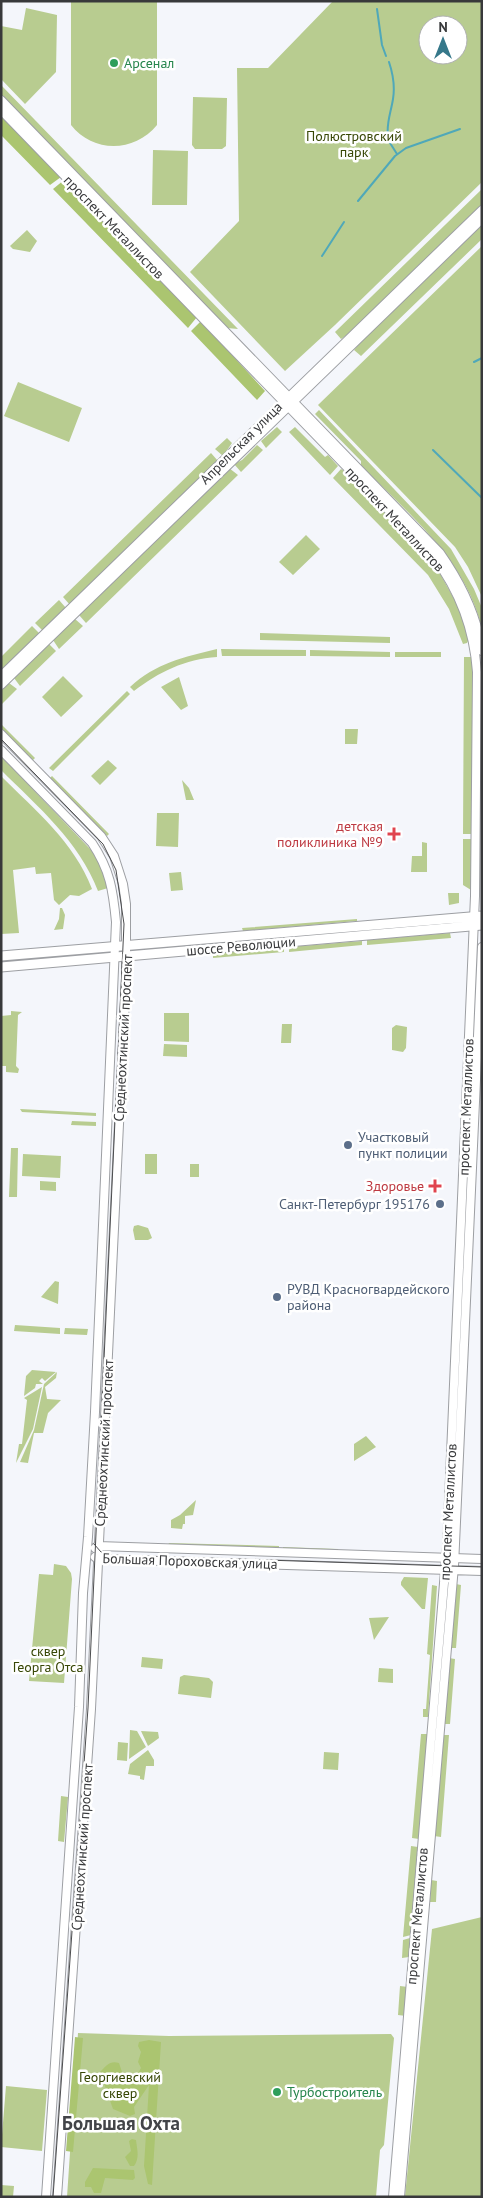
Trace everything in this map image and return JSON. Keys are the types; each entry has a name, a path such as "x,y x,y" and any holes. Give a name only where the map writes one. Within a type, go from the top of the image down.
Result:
{"main road":[{"name":"шоссе Революции","path":"1,956 127,945 478,921"},
{"name":"шоссе Революции","path":"1,967 478,921"}],"street":[{"name":"проспект Металлистов","path":"1,100 440,552 455,573 468,600 482,651"},
{"name":"проспект Металлистов","path":"1,110 434,557 444,571 467,620 474,648 477,672 478,921 450,1559"},
{"name":"Апрельская улица","path":"1,676 482,210"},
{"name":"Апрельская улица","path":"1,685 296,402 482,219"},
{"name":"Среднеохтинский проспект","path":"1,734 101,836 114,856 123,884 127,945 106,1412 87,1770 57,2197"},
{"name":"Среднеохтинский проспект","path":"1,750 92,843 104,861 112,887 116,946 83,1593 78,1733 46,2197"},
{"name":"проспект Металлистов","path":"393,2197 450,1559 482,947"},
{"name":"Большая Пороховская улица","path":"86,1552 98,1546 482,1559"},
{"name":"Большая Пороховская улица","path":"86,1552 98,1559 482,1572"},
{"name":"проспект Металлистов","path":"400,2197 449,1570"}],"green space":[{"name":"Арсенал","path":"71,1 157,1 157,125 137,141 125,145 102,145 90,141 71,125"},
{"name":"Полюстровский парк","path":"333,1 482,1 482,182 285,371 190,272 239,221 237,68 268,68"},
{"path":"26,8 57,15 56,72 25,104 1,79 1,26 22,30"},
{"path":"1,85 238,329 227,328 1,95"},
{"path":"193,97 227,98 226,146 222,149 195,149 192,145"},
{"path":"1,115 61,177 50,185 1,135"},
{"path":"153,150 188,151 187,205 152,205"},
{"path":"64,180 197,317 188,328 53,189"},
{"path":"482,189 482,204 350,333 341,339 335,332"},
{"path":"482,224 482,239 361,356 354,350 363,339"},
{"path":"27,230 37,241 30,252 13,249 10,246"},
{"path":"482,246 482,597 468,567 455,547 318,405"},
{"path":"201,321 265,391 257,400 191,331"},
{"path":"18,382 82,408 69,442 4,416"},
{"path":"319,410 451,549 474,589 482,608 482,629 474,604 463,581 449,560 416,520 361,466 361,461 315,414"},
{"path":"277,427 282,432 266,448 261,441"},
{"path":"295,427 325,457 328,455 338,466 330,475 289,432"},
{"path":"227,438 232,443 223,456 215,449"},
{"path":"257,445 263,450 241,472 234,464 242,460"},
{"path":"211,453 218,461 70,605 63,597"},
{"path":"229,468 238,475 86,623 79,615"},
{"path":"341,469 352,476 432,559 458,606 469,639 467,643 463,644 449,609 428,575 333,478"},
{"path":"306,535 320,549 293,575 279,562"},
{"path":"59,600 66,608 43,631 35,623"},
{"path":"75,619 83,626 59,649 53,640"},
{"path":"32,626 40,634 3,669 1,668 1,657"},
{"path":"260,633 390,637 390,643 260,640"},
{"path":"49,644 56,651 20,686 14,678"},
{"path":"217,649 217,657 194,660 163,672 134,691 130,687 150,672 171,662"},
{"path":"221,649 306,650 306,656 222,656"},
{"path":"310,650 390,652 390,657 310,656"},
{"path":"395,652 441,652 441,657 395,657"},
{"path":"464,657 472,657 473,672 473,834 463,834"},
{"path":"63,676 83,696 61,717 42,697"},
{"path":"179,677 188,706 181,710 161,687"},
{"path":"9,683 17,689 1,705 1,691"},
{"path":"127,691 130,694 53,771 49,768"},
{"path":"1,724 35,758 33,760 1,728"},
{"path":"345,729 358,729 357,744 345,744"},
{"path":"1,756 94,853 108,888 98,891 90,873 69,840 43,811 1,770"},
{"path":"108,760 117,768 100,785 91,776"},
{"path":"1,776 65,842 75,856 92,889 79,896 70,895 59,905 54,900 51,873 36,874 35,867 13,870 19,933 1,934"},
{"path":"52,776 109,834 107,836 50,778"},
{"path":"182,780 189,788 194,800 186,800"},
{"path":"157,813 179,813 178,847 156,846"},
{"path":"463,839 472,839 471,890 463,885"},
{"path":"422,842 427,843 427,872 411,872 412,856 422,856"},
{"path":"181,872 183,890 171,891 169,873"},
{"path":"448,893 459,893 459,903 449,905"},
{"path":"60,908 62,908 65,915 63,929 54,930 59,919"},
{"path":"357,919 357,921 243,931 242,928"},
{"path":"450,933 451,938 367,945 367,940"},
{"path":"362,941 362,945 289,952 289,947"},
{"path":"284,947 284,952 213,958 213,953"},
{"path":"11,1011 22,1012 18,1015 16,1066 19,1069 18,1073 6,1072 6,1066 1,1066 1,1016 11,1015"},
{"path":"164,1013 189,1013 189,1042 164,1041"},
{"path":"282,1024 292,1024 291,1043 281,1043"},
{"path":"396,1025 407,1027 406,1048 403,1052 392,1050 392,1028"},
{"path":"164,1044 187,1045 187,1057 163,1056"},
{"path":"20,1109 96,1113 96,1116 22,1112"},
{"path":"72,1121 96,1122 96,1126 71,1125"},
{"path":"11,1148 18,1148 17,1197 9,1197"},
{"path":"23,1154 61,1156 60,1178 22,1176"},
{"path":"145,1154 157,1154 157,1174 145,1174"},
{"path":"190,1164 199,1164 199,1177 190,1177"},
{"path":"40,1181 56,1182 56,1191 40,1190"},
{"path":"138,1225 148,1228 152,1238 148,1240 135,1240 133,1230 134,1226"},
{"path":"55,1281 59,1282 58,1304 41,1297"},
{"path":"15,1325 60,1328 60,1334 14,1331"},
{"path":"65,1328 88,1329 87,1335 64,1334"},
{"path":"32,1370 56,1372 45,1381 42,1378 39,1381 43,1384 36,1384 35,1388 24,1396 26,1376"},
{"path":"57,1372 56,1378 45,1387 47,1399 61,1400 48,1413 43,1433 34,1433 28,1463 20,1462 34,1430 44,1384"},
{"path":"42,1387 33,1429 16,1463 19,1444 22,1444 27,1400 24,1398"},
{"path":"366,1436 376,1447 354,1461 354,1444"},
{"path":"196,1500 193,1515 185,1516 185,1524 183,1524 182,1529 171,1528 171,1520 180,1515"},
{"path":"169,1543 279,1546 279,1549 168,1545"},
{"path":"283,1547 338,1549 338,1551 283,1550"},
{"name":"сквер Георга Отса","path":"54,1564 66,1566 71,1573 72,1579 64,1683 29,1681 39,1574 53,1575"},
{"path":"404,1577 428,1578 425,1609 422,1609 401,1585"},
{"path":"456,1584 461,1585 456,1648 450,1648"},
{"path":"432,1585 437,1586 428,1717 423,1717 423,1709 426,1709 430,1655 427,1654"},
{"path":"389,1617 374,1640 369,1618"},
{"path":"142,1657 163,1659 162,1669 141,1667"},
{"path":"449,1658 455,1659 450,1724 444,1724"},
{"path":"379,1668 393,1669 393,1683 378,1682"},
{"path":"184,1675 209,1678 213,1682 211,1698 178,1694 180,1677"},
{"path":"130,1730 137,1731 146,1747 129,1759"},
{"path":"141,1731 158,1732 159,1738 148,1746"},
{"path":"421,1734 428,1734 419,1839 412,1838"},
{"path":"443,1735 449,1735 441,1837 434,1836"},
{"path":"118,1742 128,1743 127,1761 117,1760"},
{"path":"148,1750 154,1760 154,1766 146,1766 144,1780 140,1779 140,1776 128,1774 130,1764"},
{"path":"324,1752 339,1753 338,1770 323,1769"},
{"path":"61,1796 68,1797 64,1842 58,1841"},
{"path":"411,1846 418,1847 411,1935 403,1937"},
{"path":"431,1880 437,1881 436,1902 430,1902"},
{"path":"482,1917 482,2197 405,2196 432,1929"},
{"path":"410,1938 409,1957 402,1958 403,1940"},
{"path":"400,1986 408,1987 406,2016 398,2015"},
{"name":"Турбостроитель","path":"78,2033 169,2036 391,2034 394,2038 384,2145 380,2150 376,2197 67,2197"},
{"path":"75,2037 83,2038 73,2152 66,2151"},
{"name":"Георгиевский сквер","path":"149,2040 161,2042 152,2185 148,2184 144,2166 149,2085 134,2107 135,2114 130,2116 113,2109 100,2072 106,2066 116,2062 119,2063 125,2081 133,2082 141,2068 138,2062 141,2052 138,2046 139,2042"},
{"path":"6,2086 47,2090 42,2151 1,2147"},
{"path":"132,2139 136,2140 138,2157 134,2166 130,2166 125,2157 131,2151 129,2141"},
{"path":"93,2168 134,2170 135,2178 133,2180 105,2178 101,2193 94,2193 91,2187 85,2187 85,2182"},
{"path":"1,2185 14,2186 13,2197 1,2197"}],"waterway":[{"path":"377,9 382,45 386,56"},
{"path":"388,136 388,122 394,90 389,62"},
{"path":"358,201 395,156 406,148 460,129"},
{"path":"390,143 397,154"},
{"path":"322,256 344,222"},
{"path":"474,362 482,358"},
{"path":"433,450 482,498"}],"tram line":[{"path":"1,739 103,844 116,870 124,924 88,1708 53,2197"},
{"path":"94,1544 101,1552 110,1555 482,1567"}],"place":[{"name":"Арсенал","path":"114,63"},
{"name":"детская поликлиника №9","path":"394,834"},
{"name":"Участковый пункт полиции","path":"348,1145"},
{"name":"Здоровье","path":"435,1186"},
{"name":"Санкт-Петербург 195176","path":"440,1204"},
{"name":"РУВД Красногвардейского района","path":"277,1297"},
{"name":"Турбостроитель","path":"277,2092"}],"district":[{"name":"Большая Охта","path":"121,2123"}]}
